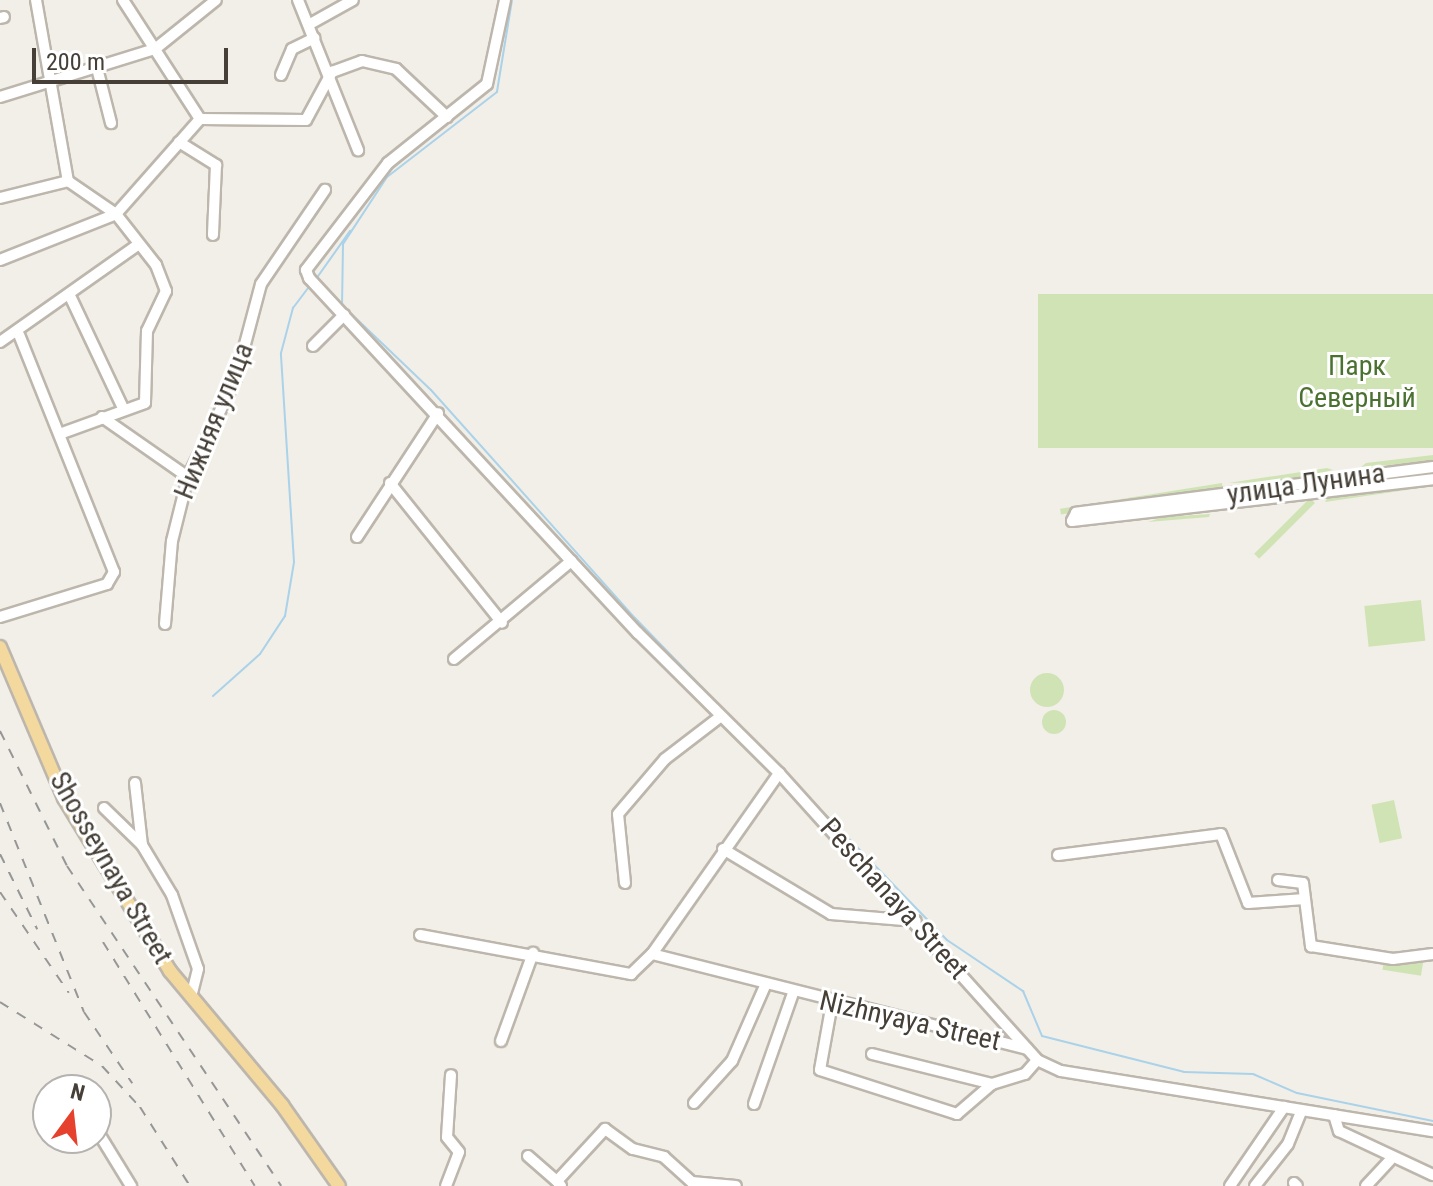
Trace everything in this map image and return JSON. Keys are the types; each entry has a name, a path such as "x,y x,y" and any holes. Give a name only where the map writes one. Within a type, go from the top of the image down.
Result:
{"main road":[{"name":"Shosseynaya Street","path":"0,647 64,798 191,997 339,1186"}],"street":[{"path":"36,0 53,78 68,181 116,214 136,246 156,265 166,291 147,331 145,403 123,408 62,433"},
{"path":"123,0 200,119"},
{"path":"0,97 53,78 97,68 155,49 202,4 216,0"},
{"path":"298,0 332,72 358,150"},
{"path":"310,24 353,0"},
{"name":"Peschanaya Street","path":"505,0 491,78 388,163 306,270 571,561 720,717 779,773 916,921 1037,1060 1061,1071 1433,1131"},
{"path":"281,75 292,49 315,38"},
{"path":"0,260 95,229 116,214 200,119 306,120 332,72 362,61 396,69 447,117"},
{"path":"97,68 111,123"},
{"path":"179,142 216,165 213,235"},
{"path":"0,198 68,181"},
{"name":"Нижняя улица","path":"165,624 172,541 188,477 236,378 261,284 325,190"},
{"path":"0,342 19,335 136,246"},
{"path":"71,298 123,408"},
{"path":"313,346 344,315"},
{"path":"0,617 107,584 114,572 62,433 19,335"},
{"path":"357,537 438,413"},
{"path":"102,417 188,477"},
{"name":"улица Лунина","path":"1214,500 1433,467"},
{"name":"улица Лунина","path":"1214,500 1433,479"},
{"path":"390,483 502,623"},
{"path":"1214,500 1072,521 1076,513 1214,500"},
{"path":"454,659 502,623 571,561"},
{"path":"625,883 618,814 665,759 720,717"},
{"path":"420,935 533,953 631,974 652,954 779,773"},
{"name":"Shosseynaya Street","path":"135,783 142,845"},
{"name":"Shosseynaya Street","path":"104,808 142,845 172,895 198,969 191,997"},
{"path":"1058,855 1221,834 1248,903 1305,899"},
{"path":"723,849 831,914 916,921"},
{"path":"1278,880 1297,878 1305,899 1311,946 1393,959 1433,954"},
{"path":"501,1041 533,953"},
{"name":"Nizhnyaya Street","path":"652,954 832,1003 1027,1049"},
{"path":"694,1103 732,1061 765,986"},
{"name":"Nizhnyaya Street","path":"754,1104 793,993"},
{"path":"832,1003 820,1070 957,1114 992,1084 1025,1074 1037,1060"},
{"path":"872,1054 992,1084"},
{"path":"446,1186 459,1152 447,1137 451,1075"},
{"path":"1230,1186 1284,1107"},
{"path":"1255,1186 1288,1144 1301,1111"},
{"path":"1334,1115 1339,1131 1390,1160 1433,1175"},
{"path":"528,1156 559,1183 605,1129 633,1149 664,1157 694,1184 736,1186"},
{"path":"111,1154 131,1186"},
{"path":"1366,1186 1390,1160"}],"green space":[{"name":"Парк Северный","path":"1038,294 1433,294 1433,448 1038,448"},
{"path":"1433,455 1433,462 1361,467 1366,463"},
{"path":"1327,468 1333,470 1278,482 1228,483"},
{"path":"1222,483 1223,489 1061,515 1060,509"},
{"path":"1420,488 1325,502 1329,495"},
{"path":"1310,498 1315,503 1259,559 1254,554"},
{"path":"1210,514 1209,517 1148,522 1163,517"},
{"path":"1421,600 1425,641 1369,647 1364,606"},
{"path":"1047,673 1059,678 1064,690 1059,702 1047,707 1035,702 1030,690 1035,678"},
{"path":"1054,710 1062,714 1066,722 1062,730 1054,734 1046,730 1042,722 1046,714"},
{"path":"1394,800 1402,838 1380,843 1372,805"},
{"path":"1384,957 1423,963 1421,976 1382,970"}],"waterway":[{"path":"512,0 497,92 387,177 343,244 342,305 431,390 635,618 947,940 1023,991 1042,1036 1184,1072 1253,1074 1297,1093 1433,1121"},
{"path":"316,279 350,231"},
{"path":"213,696 260,654 285,616 294,562 281,353 293,308 309,287"}],"railway":[{"path":"0,731 67,866 281,1186"},
{"path":"0,803 84,1012 132,1083"},
{"path":"0,854 37,929"},
{"path":"0,892 69,993"},
{"path":"103,942 255,1186"},
{"path":"0,1002 102,1066 140,1107 190,1186"}]}
